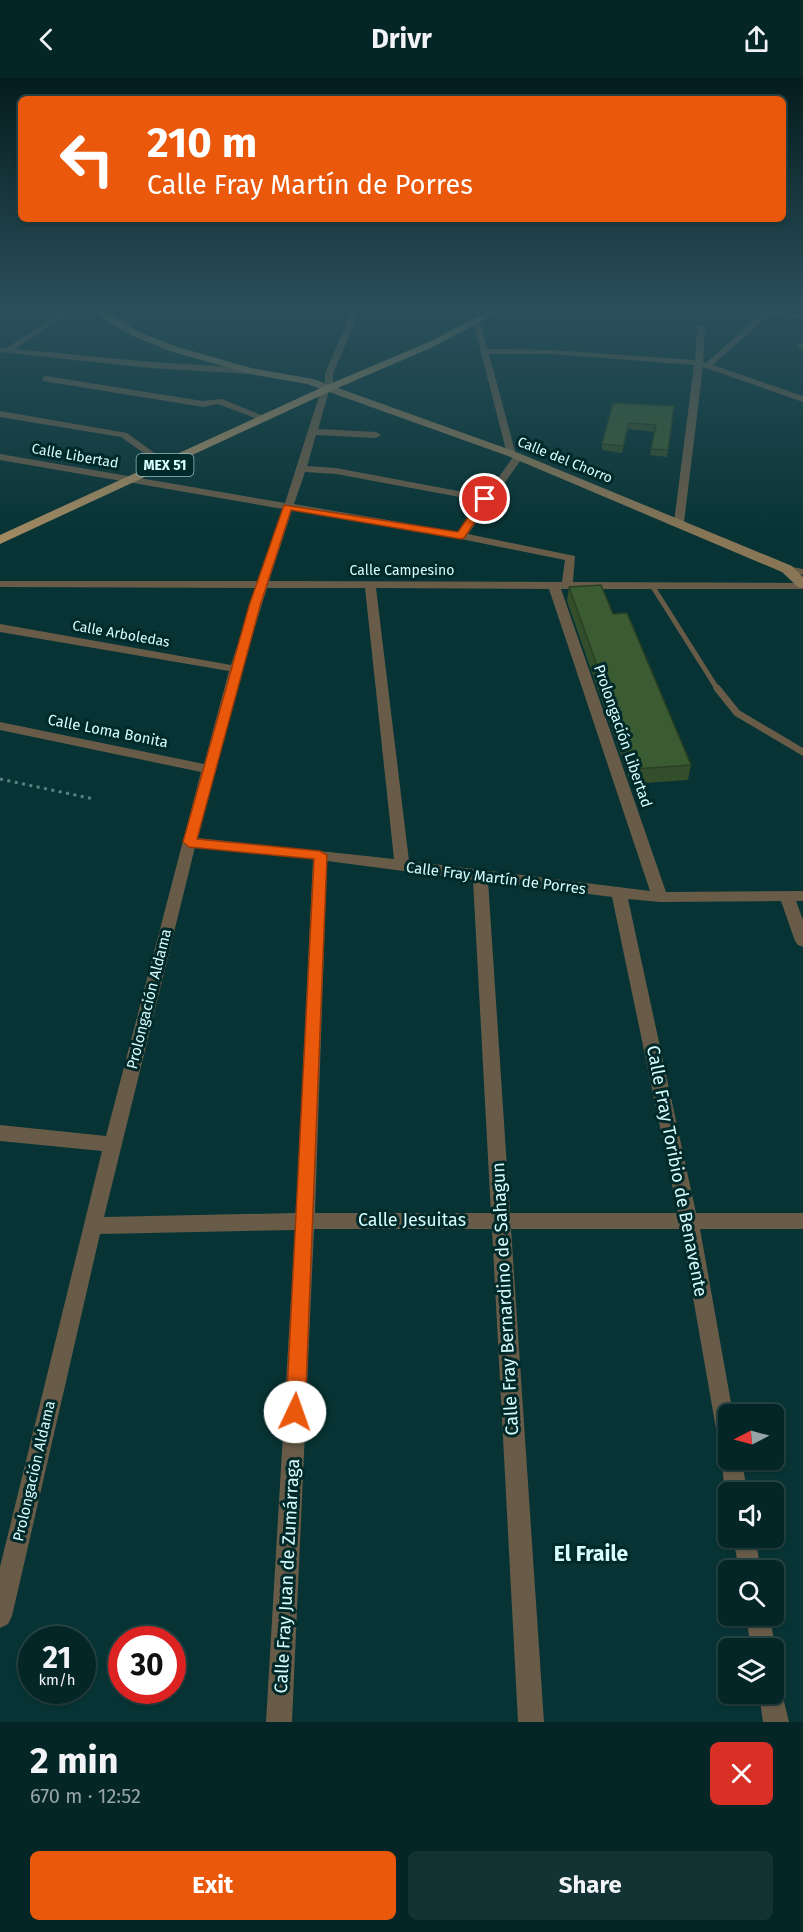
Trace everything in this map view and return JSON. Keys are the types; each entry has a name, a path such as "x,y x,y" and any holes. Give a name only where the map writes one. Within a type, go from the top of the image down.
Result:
{"main road":[{"name":"MEX 51","path":"0,540 267,419 332,387"}],"street":[{"path":"94,387 196,403 219,401 267,419"},
{"name":"Calle del Chorro","path":"320,387 515,456 787,568"},
{"path":"461,536 515,456 495,387"},
{"path":"679,522 700,387"},
{"path":"768,387 803,399"},
{"name":"Prolongación Aldama","path":"0,1616 113,1144 189,842 261,585 302,469 327,389"},
{"path":"0,414 124,435 166,465"},
{"path":"314,432 376,435"},
{"name":"Calle Libertad","path":"0,457 461,536 571,558"},
{"path":"302,469 336,471 485,499"},
{"name":"Prolongación Libertad","path":"571,558 561,586 660,897"},
{"path":"787,568 803,572"},
{"path":"787,568 803,585"},
{"name":"Calle Campesino","path":"0,584 653,587 803,585"},
{"path":"370,586 402,865"},
{"name":"Calle Arboledas","path":"0,628 236,669"},
{"name":"Calle Loma Bonita","path":"0,726 209,769"},
{"name":"Calle Fray Martín de Porres","path":"189,842 320,855 480,877 660,897 795,897"},
{"name":"Calle Fray Juan de Zumárraga","path":"279,1722 305,1221 320,855"},
{"name":"Calle Fray Bernardino de Sahagun","path":"480,877 531,1722"},
{"name":"Calle Fray Toribio de Benavente","path":"619,893 690,1222 721,1404"},
{"path":"795,897 803,941"},
{"path":"0,1133 113,1144"},
{"name":"Calle Jesuitas","path":"93,1226 305,1221 803,1221"},
{"path":"773,1704 776,1722"}],"lane":[{"path":"653,587 724,700 737,713 803,752"}],"path":[{"path":"0,779 94,799"}],"building":[{"path":"613,403 674,406 668,450 651,449 656,425 629,423 623,446 602,444"},
{"path":"601,585 613,614 627,613 691,765 634,769 569,587"}],"district":[{"name":"El Fraile","path":"591,1554"}],"route":[{"path":"295,1412 320,855 189,842 236,669 287,507 461,536 485,499"}]}
